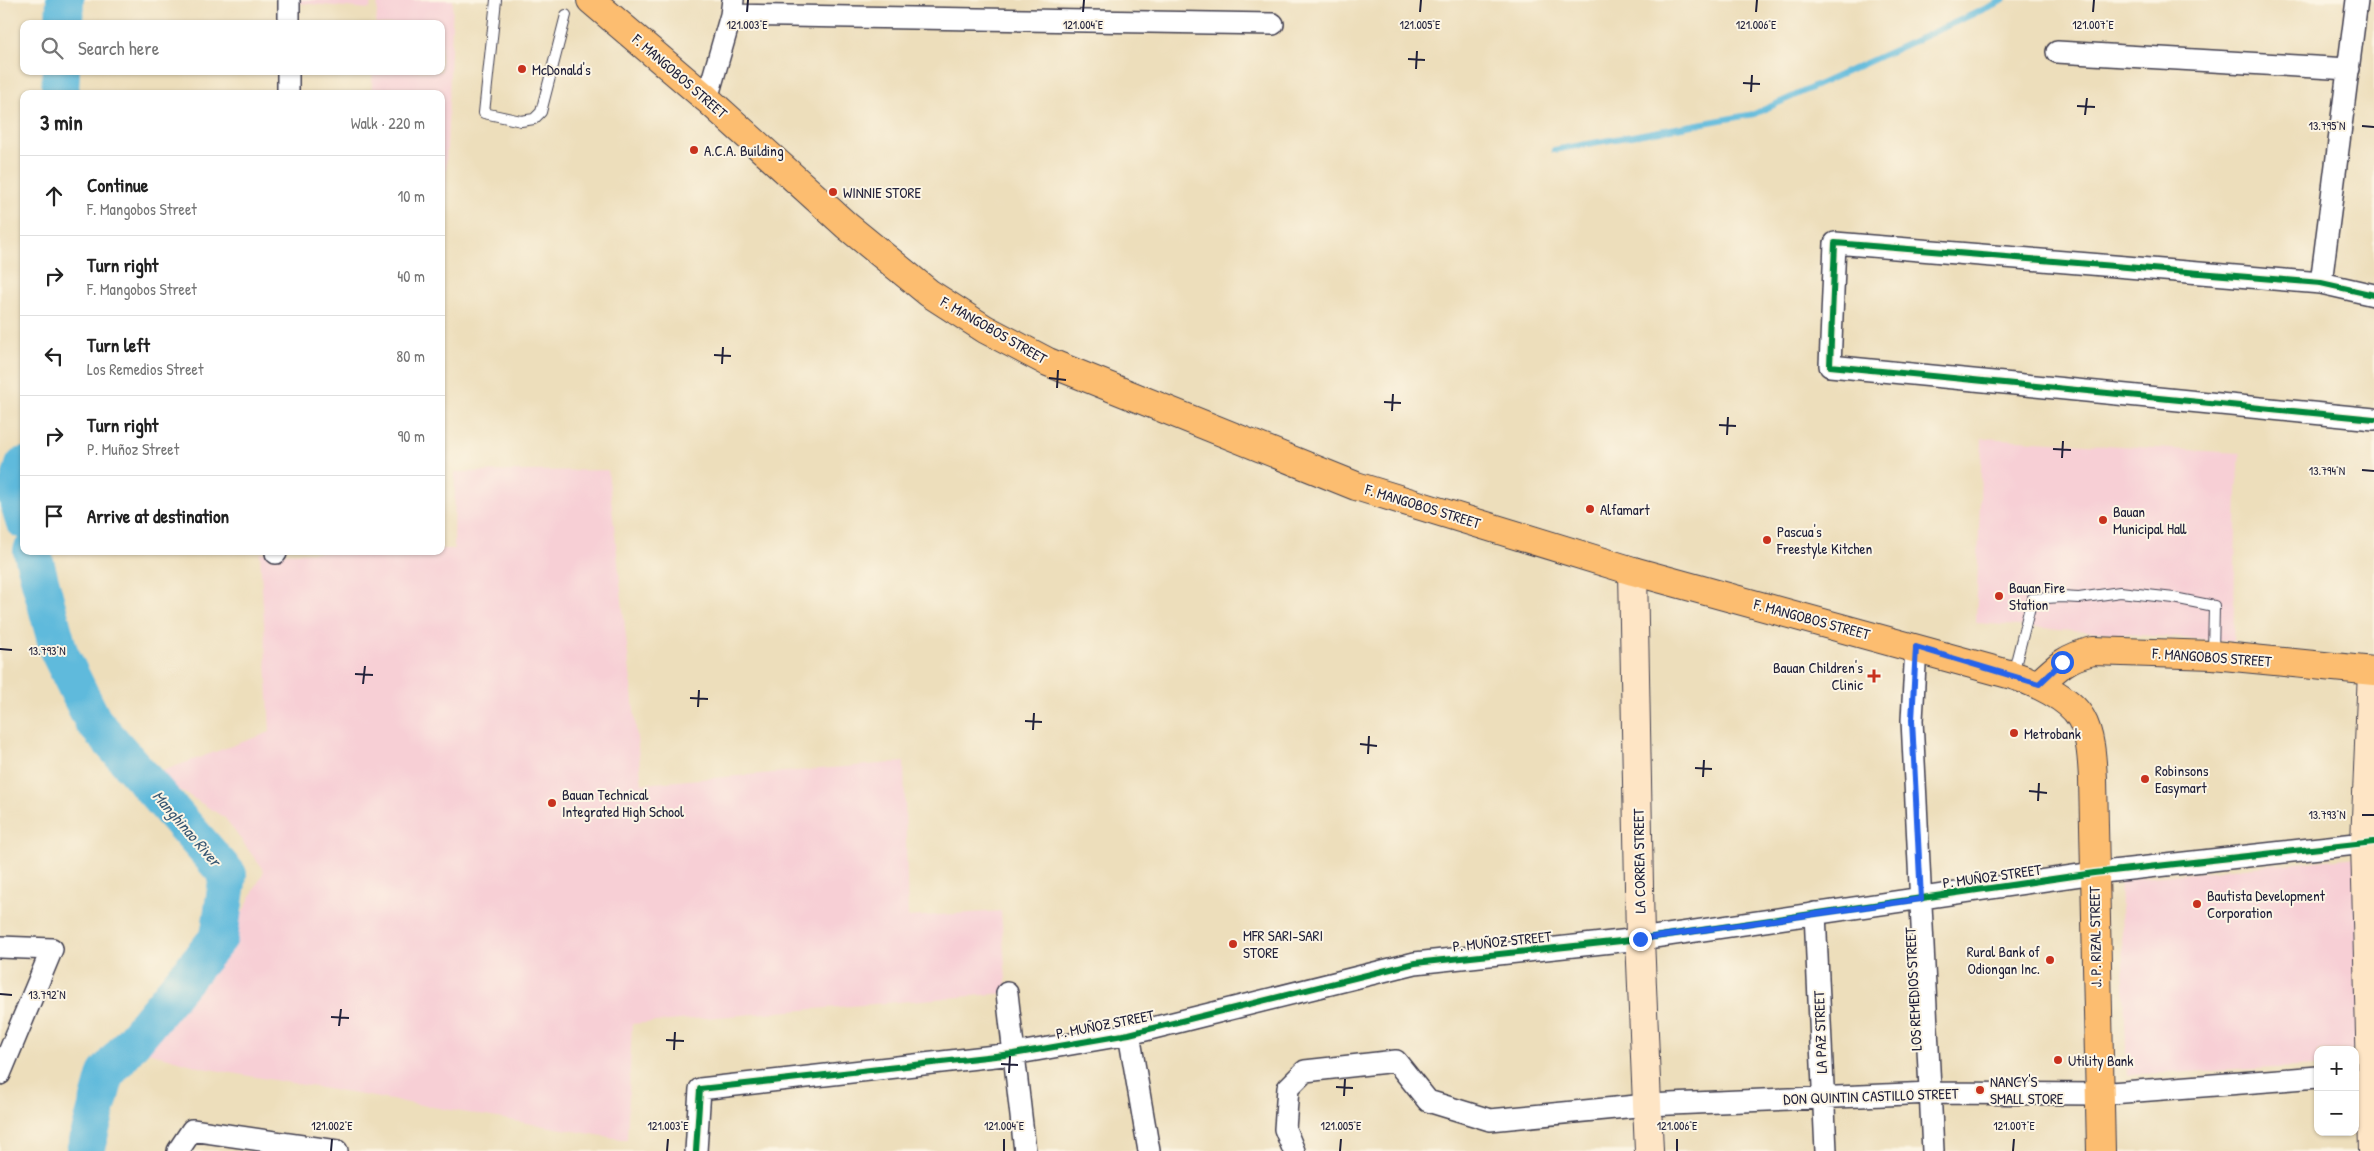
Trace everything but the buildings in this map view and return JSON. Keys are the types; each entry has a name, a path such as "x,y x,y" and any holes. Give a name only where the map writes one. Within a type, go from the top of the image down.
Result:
{"main road":[{"name":"F. MANGOBOS STREET","path":"596,2 707,99 847,226 929,293 985,328 1048,362 1356,486 1633,571 1916,647 2039,684 2062,662 2093,652 2213,655 2373,671"},
{"name":"J. P. RIZAL STREET","path":"2039,684 2081,717 2086,732 2093,779 2098,1094 2101,1151"}],"street":[{"path":"289,0 289,20"},
{"path":"2321,283 2357,0"},
{"path":"707,99 732,8 1272,24"},
{"path":"2057,52 2348,69"},
{"path":"288,75 288,90"},
{"path":"2374,295 2321,283 1835,243 1830,366 2374,419"},
{"name":"LA CORREA STREET","path":"1633,571 1640,939 1649,1151"},
{"name":"LOS REMEDIOS STREET","path":"1916,647 1912,720 1933,1151"},
{"path":"2373,671 2367,1073 2373,1151"},
{"name":"P. MUÑOZ STREET","path":"696,1151 700,1089 1013,1054 1129,1034 1415,963 1640,939 2094,873 2370,842"},
{"name":"LA PAZ STREET","path":"1815,913 1826,1151"},
{"path":"0,948 52,949 8,1033 0,1074"},
{"path":"1006,994 1025,1151"},
{"path":"1129,1034 1149,1151"},
{"name":"DON QUINTIN CASTILLO STREET","path":"1294,1151 1285,1129 1288,1088 1305,1071 1396,1061 1428,1101 1490,1120 1647,1105 1823,1096 1931,1093 2098,1094 2314,1076"},
{"path":"178,1151 192,1130 337,1151"}],"lane":[{"path":"496,0 484,113 512,119 534,119 541,112 566,14"},
{"path":"2012,675 2032,599 2061,596 2079,598 2120,592 2174,598 2214,606 2213,655"}],"shaded area":[{"path":"298,0 371,0 370,9 298,3"},
{"path":"378,0 453,0 445,198 445,90 371,90 373,75 445,75 445,20 376,20"},
{"path":"1982,438 2240,453 2237,493 2233,642 1976,623"},
{"name":"Bauan Technical Integrated High School","path":"608,470 642,784 904,762 908,917 1001,911 1007,993 632,1024 627,1140 203,1068 144,1051 226,944 264,871 225,818 154,774 270,732 260,555 445,555 445,549 454,549 455,472"},
{"path":"2357,857 2362,1064 2359,1064 2359,1046 2314,1046 2314,1066 2127,1075 2120,880"}],"waterway":[{"name":"Manghinao River","path":"64,20 65,0"},
{"path":"1554,150 1754,114 2004,0"},
{"name":"Manghinao River","path":"60,90 61,75"},
{"name":"Manghinao River","path":"20,480 16,493 20,506"},
{"name":"Manghinao River","path":"33,555 59,652 93,721 228,875 219,937 106,1074 85,1151"}],"cycle path":[{"path":"2374,295 2321,283 1835,243 1830,366 2374,419"},
{"path":"696,1151 700,1089 1013,1054 1129,1034 1415,963 1640,939 2094,873 2374,842"}],"place":[{"name":"McDonald's","path":"522,69"},
{"name":"A.C.A. Building","path":"694,150"},
{"name":"WINNIE STORE","path":"833,192"},
{"name":"Alfamart","path":"1590,509"},
{"name":"Bauan Municipal Hall","path":"2103,520"},
{"name":"Pascua's Freestyle Kitchen","path":"1767,540"},
{"name":"Bauan Fire Station","path":"1999,596"},
{"name":"Bauan Children's Clinic","path":"1874,676"},
{"name":"Metrobank","path":"2014,733"},
{"name":"Robinsons Easymart","path":"2145,779"},
{"name":"Bauan Technical Integrated High School","path":"552,803"},
{"name":"Bautista Development Corporation","path":"2197,904"},
{"name":"MFR SARI-SARI STORE","path":"1233,944"},
{"name":"Rural Bank of Odiongan Inc.","path":"2050,960"},
{"name":"Utility Bank","path":"2058,1060"},
{"name":"NANCY'S SMALL STORE","path":"1980,1090"}],"route":[{"path":"1640,939 1921,899 1912,720 1916,647 2039,684 2062,662"}]}
